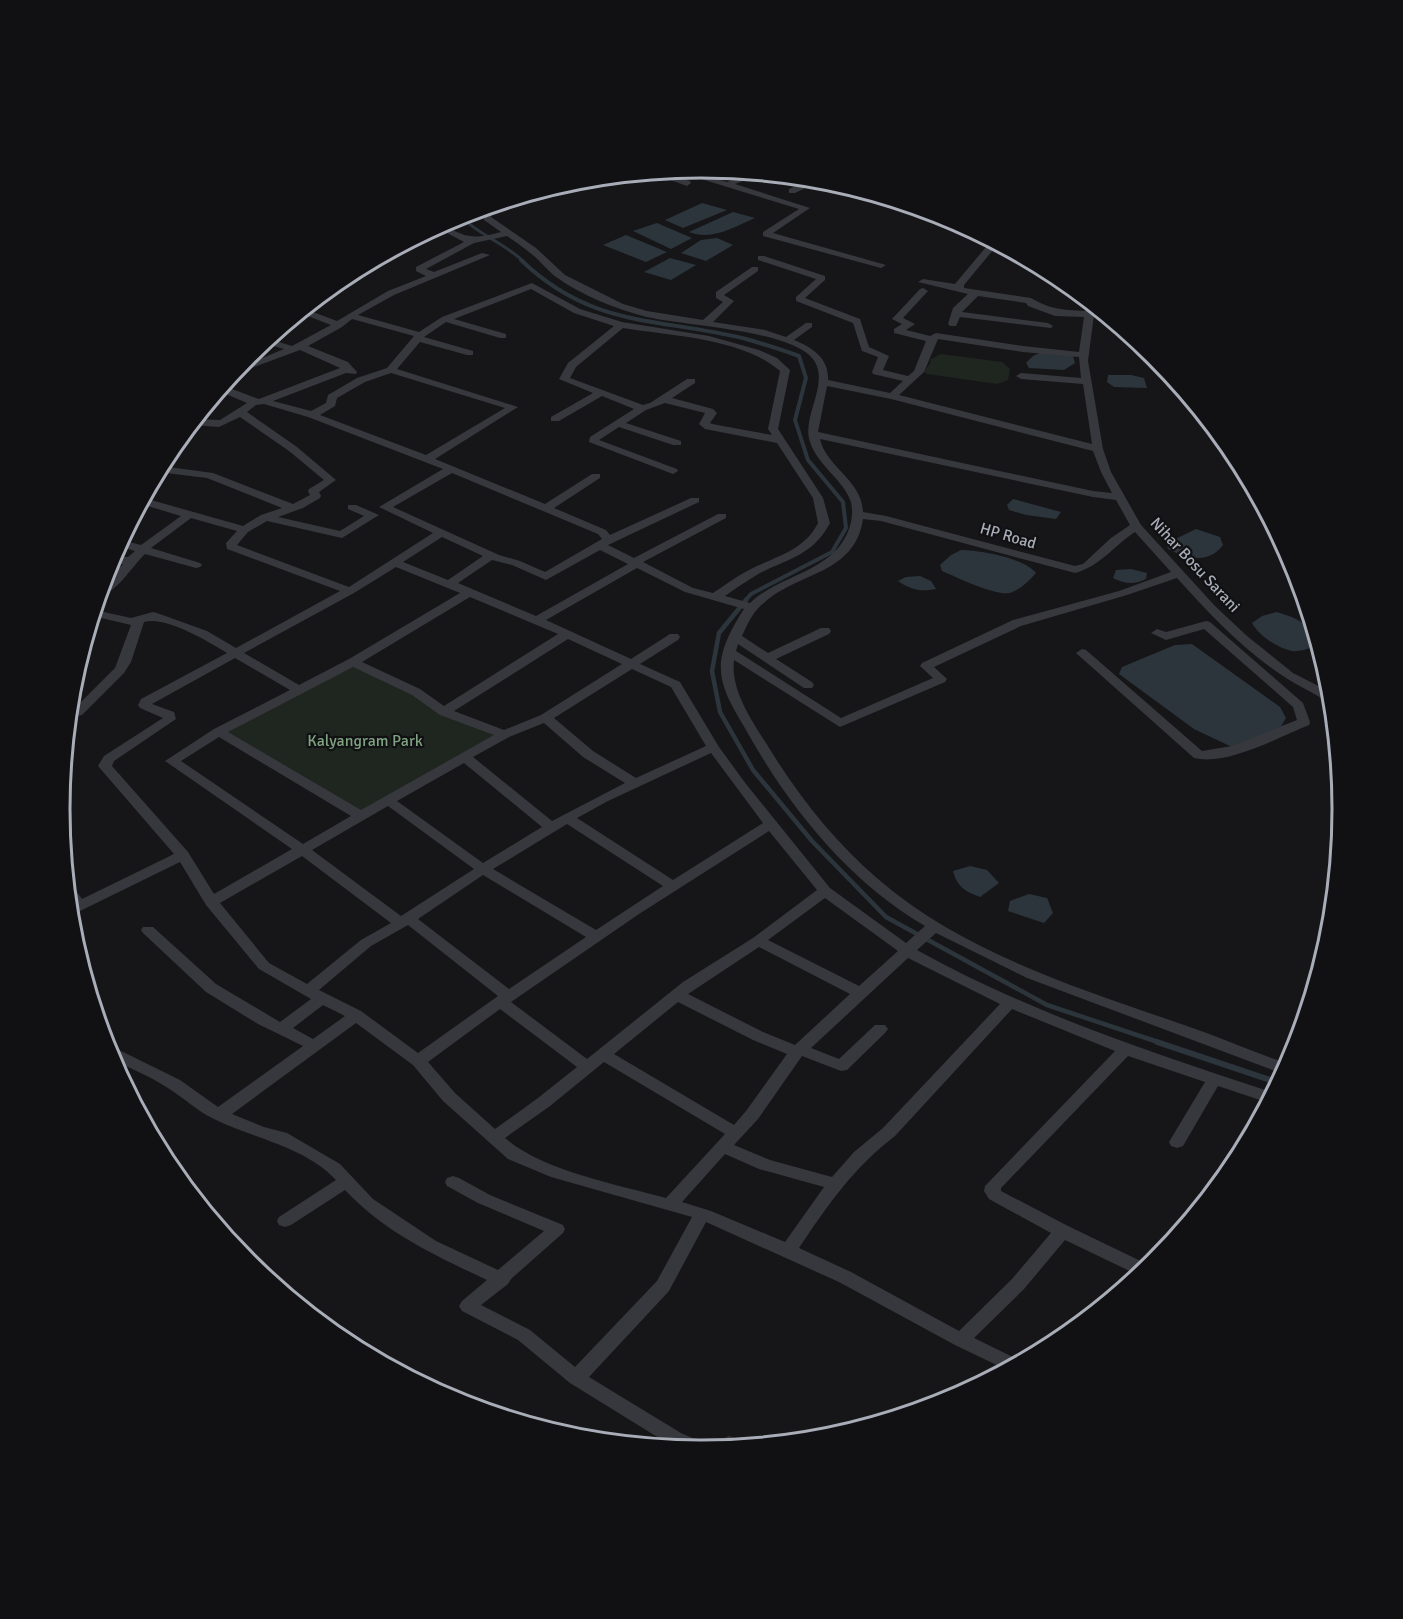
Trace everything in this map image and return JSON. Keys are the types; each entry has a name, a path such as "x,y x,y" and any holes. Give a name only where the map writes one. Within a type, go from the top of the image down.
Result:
{"street":[{"path":"708,178 806,208 766,234 881,265"},
{"path":"676,179 687,183"},
{"path":"728,184 739,180"},
{"path":"792,191 799,187"},
{"path":"487,217 502,235 533,250 562,277 591,292 646,314 765,333 787,341 814,354 819,359 823,372 813,434 821,452 853,491 859,515 853,538 840,554 811,573 749,606 729,652 727,675 766,754 799,802 860,870 890,896 920,938 1010,1002 1041,1017 1126,1050 1264,1096"},
{"path":"449,232 470,242"},
{"path":"434,276 419,269 470,242 502,235"},
{"path":"958,287 990,249"},
{"path":"254,364 296,348 339,325 380,298 485,255"},
{"path":"761,258 822,278 798,299 857,321 865,349 884,356 877,372 911,380"},
{"path":"706,323 729,301 719,294 755,269"},
{"path":"312,416 331,404 332,397 364,379 391,370 419,336 445,319 532,286 577,311 621,325 741,347 777,361 786,373 773,426 818,498 823,526 816,539 808,547 753,572 721,599"},
{"path":"1048,326 976,292 960,290 958,287 923,286 897,319 909,324 897,331 931,339 937,336 1023,349 1084,355"},
{"path":"976,292 958,308 955,319 1010,310 1031,301 1031,304 1055,313 1086,309"},
{"name":"Nihar Bosu Sarani","path":"1090,312 1084,355 1098,449 1106,472 1136,526 1211,609 1278,668 1321,692"},
{"path":"311,314 339,325"},
{"path":"350,316 470,353"},
{"path":"445,319 503,336"},
{"path":"621,325 572,364 564,377 566,380 642,408"},
{"path":"787,341 809,325"},
{"path":"892,396 919,372 931,339"},
{"path":"276,343 344,364 346,369 364,379"},
{"path":"203,423 219,425 228,422 240,412 259,402 346,369"},
{"path":"391,370 513,407 427,459"},
{"path":"1021,376 1087,381"},
{"path":"673,471 593,441 642,408 654,405 691,381"},
{"path":"822,382 892,396 1098,449"},
{"path":"229,391 259,402 312,416 427,459 547,508 602,531 604,542 689,590 749,606"},
{"path":"555,419 602,392"},
{"path":"663,399 709,411 712,413 704,424 709,427 780,440"},
{"path":"240,412 284,442 331,480 313,491 315,497 293,508 265,517 244,530 231,547 350,591"},
{"path":"619,424 677,443"},
{"path":"813,434 1093,495 1119,497"},
{"path":"451,469 385,507 546,577 604,542 694,500"},
{"path":"170,470 209,475 293,508"},
{"path":"547,508 596,476"},
{"path":"150,503 244,530"},
{"path":"265,517 342,535 373,515 352,507"},
{"path":"114,581 144,549 190,514"},
{"name":"HP Road","path":"859,515 882,518 1075,570 1087,566 1115,540 1136,526"},
{"path":"536,621 636,562 722,516"},
{"path":"441,533 350,591 145,702 144,705 170,718 105,763 105,766 183,855 211,902 264,966 356,1015 418,1061 449,1096 514,1155 557,1173 702,1214 788,1250 1006,1362"},
{"path":"129,545 196,565"},
{"path":"449,584 491,555"},
{"path":"122,561 131,561"},
{"path":"393,562 567,634 676,685 713,747 771,825 825,891 920,938 1277,1066"},
{"path":"729,652 840,723 941,679 926,666 1007,627 1180,573"},
{"path":"469,592 353,662 219,732 172,761 403,920 587,1067"},
{"path":"102,615 126,621 138,621 151,616 158,617 203,634 299,690"},
{"path":"79,711 120,670 125,662 138,621"},
{"path":"1082,653 1199,755 1210,756 1304,722 1299,706 1206,625 1166,636 1157,633"},
{"path":"768,658 825,631"},
{"path":"444,712 567,634"},
{"path":"211,902 504,734 546,718 674,637"},
{"path":"735,637 808,685"},
{"path":"353,662 416,692 444,712 504,734"},
{"path":"546,718 588,754 635,783"},
{"path":"219,732 362,817"},
{"path":"282,1029 356,950 551,827 635,783 713,747"},
{"path":"465,757 551,827"},
{"path":"389,801 483,869 597,937"},
{"path":"567,818 672,886"},
{"path":"418,1061 504,999 672,886 771,825"},
{"path":"78,903 80,906 183,855"},
{"path":"494,1137 677,995 825,891"},
{"path":"148,930 211,988 315,1046"},
{"path":"669,1205 752,1115 799,1051 920,938"},
{"path":"758,940 862,993"},
{"path":"677,995 758,1036 841,1066 880,1029"},
{"path":"788,1250 836,1184 871,1145 889,1132 1010,1002"},
{"path":"219,1116 356,1015"},
{"path":"1126,1050 993,1186 992,1191 995,1195 1062,1231 1137,1267"},
{"path":"602,1054 736,1133"},
{"path":"122,1058 174,1084 219,1116 260,1132 281,1137 334,1168 367,1203 430,1245 502,1279"},
{"path":"1177,1142 1214,1079"},
{"path":"722,1146 765,1165 836,1184"},
{"path":"285,1221 347,1181"},
{"path":"453,1182 484,1199 557,1229 502,1279 468,1306 524,1335 576,1377 677,1439"},
{"path":"576,1377 663,1286 702,1214"},
{"path":"961,1340 1018,1284 1062,1231"}],"green space":[{"path":"941,354 1002,362 1010,369 1008,380 997,384 927,374 924,371 931,359"},
{"name":"Kalyangram Park","path":"351,666 498,735 356,814 226,731"}],"shaded area":[{"path":"702,203 727,210 683,228 665,220"},
{"path":"733,212 755,218 714,234 689,232"},
{"path":"657,223 692,238 671,249 633,231"},
{"path":"626,235 667,252 646,262 603,245"},
{"path":"717,238 733,245 706,261 681,253 701,240"},
{"path":"670,258 696,265 671,280 644,272"},
{"path":"1042,352 1073,356 1075,363 1064,370 1029,368 1026,363 1033,356"},
{"path":"1108,375 1131,375 1144,378 1147,388 1114,387 1107,382"},
{"path":"1013,499 1061,512 1056,519 1026,515 1009,510 1007,505"},
{"path":"1196,529 1220,537 1223,545 1211,555 1197,558 1168,549 1167,543"},
{"path":"961,550 979,551 1012,559 1036,573 1024,585 1010,593 995,592 942,571 940,565"},
{"path":"1131,569 1147,573 1146,579 1130,583 1113,578 1116,570"},
{"path":"920,576 931,581 936,589 916,590 898,581 906,577"},
{"path":"1277,612 1304,624 1311,648 1294,651 1269,641 1252,623 1262,616"},
{"path":"1192,644 1280,707 1286,718 1280,728 1234,748 1194,729 1119,674 1122,667 1175,645"},
{"path":"970,866 987,870 999,883 980,897 966,891 957,881 953,871"},
{"path":"1029,894 1047,898 1053,913 1044,923 1008,911 1010,901"}],"waterway":[{"path":"469,224 523,261"},
{"path":"521,260 548,282 574,298 601,310 655,323 746,339 799,356 806,378 795,420 808,460 843,502 846,528 832,552 751,594 745,601"},
{"path":"746,600 719,633 712,671 720,712 753,770 812,841 886,917 1047,1005 1161,1043"},
{"path":"1157,1042 1271,1080"}]}
